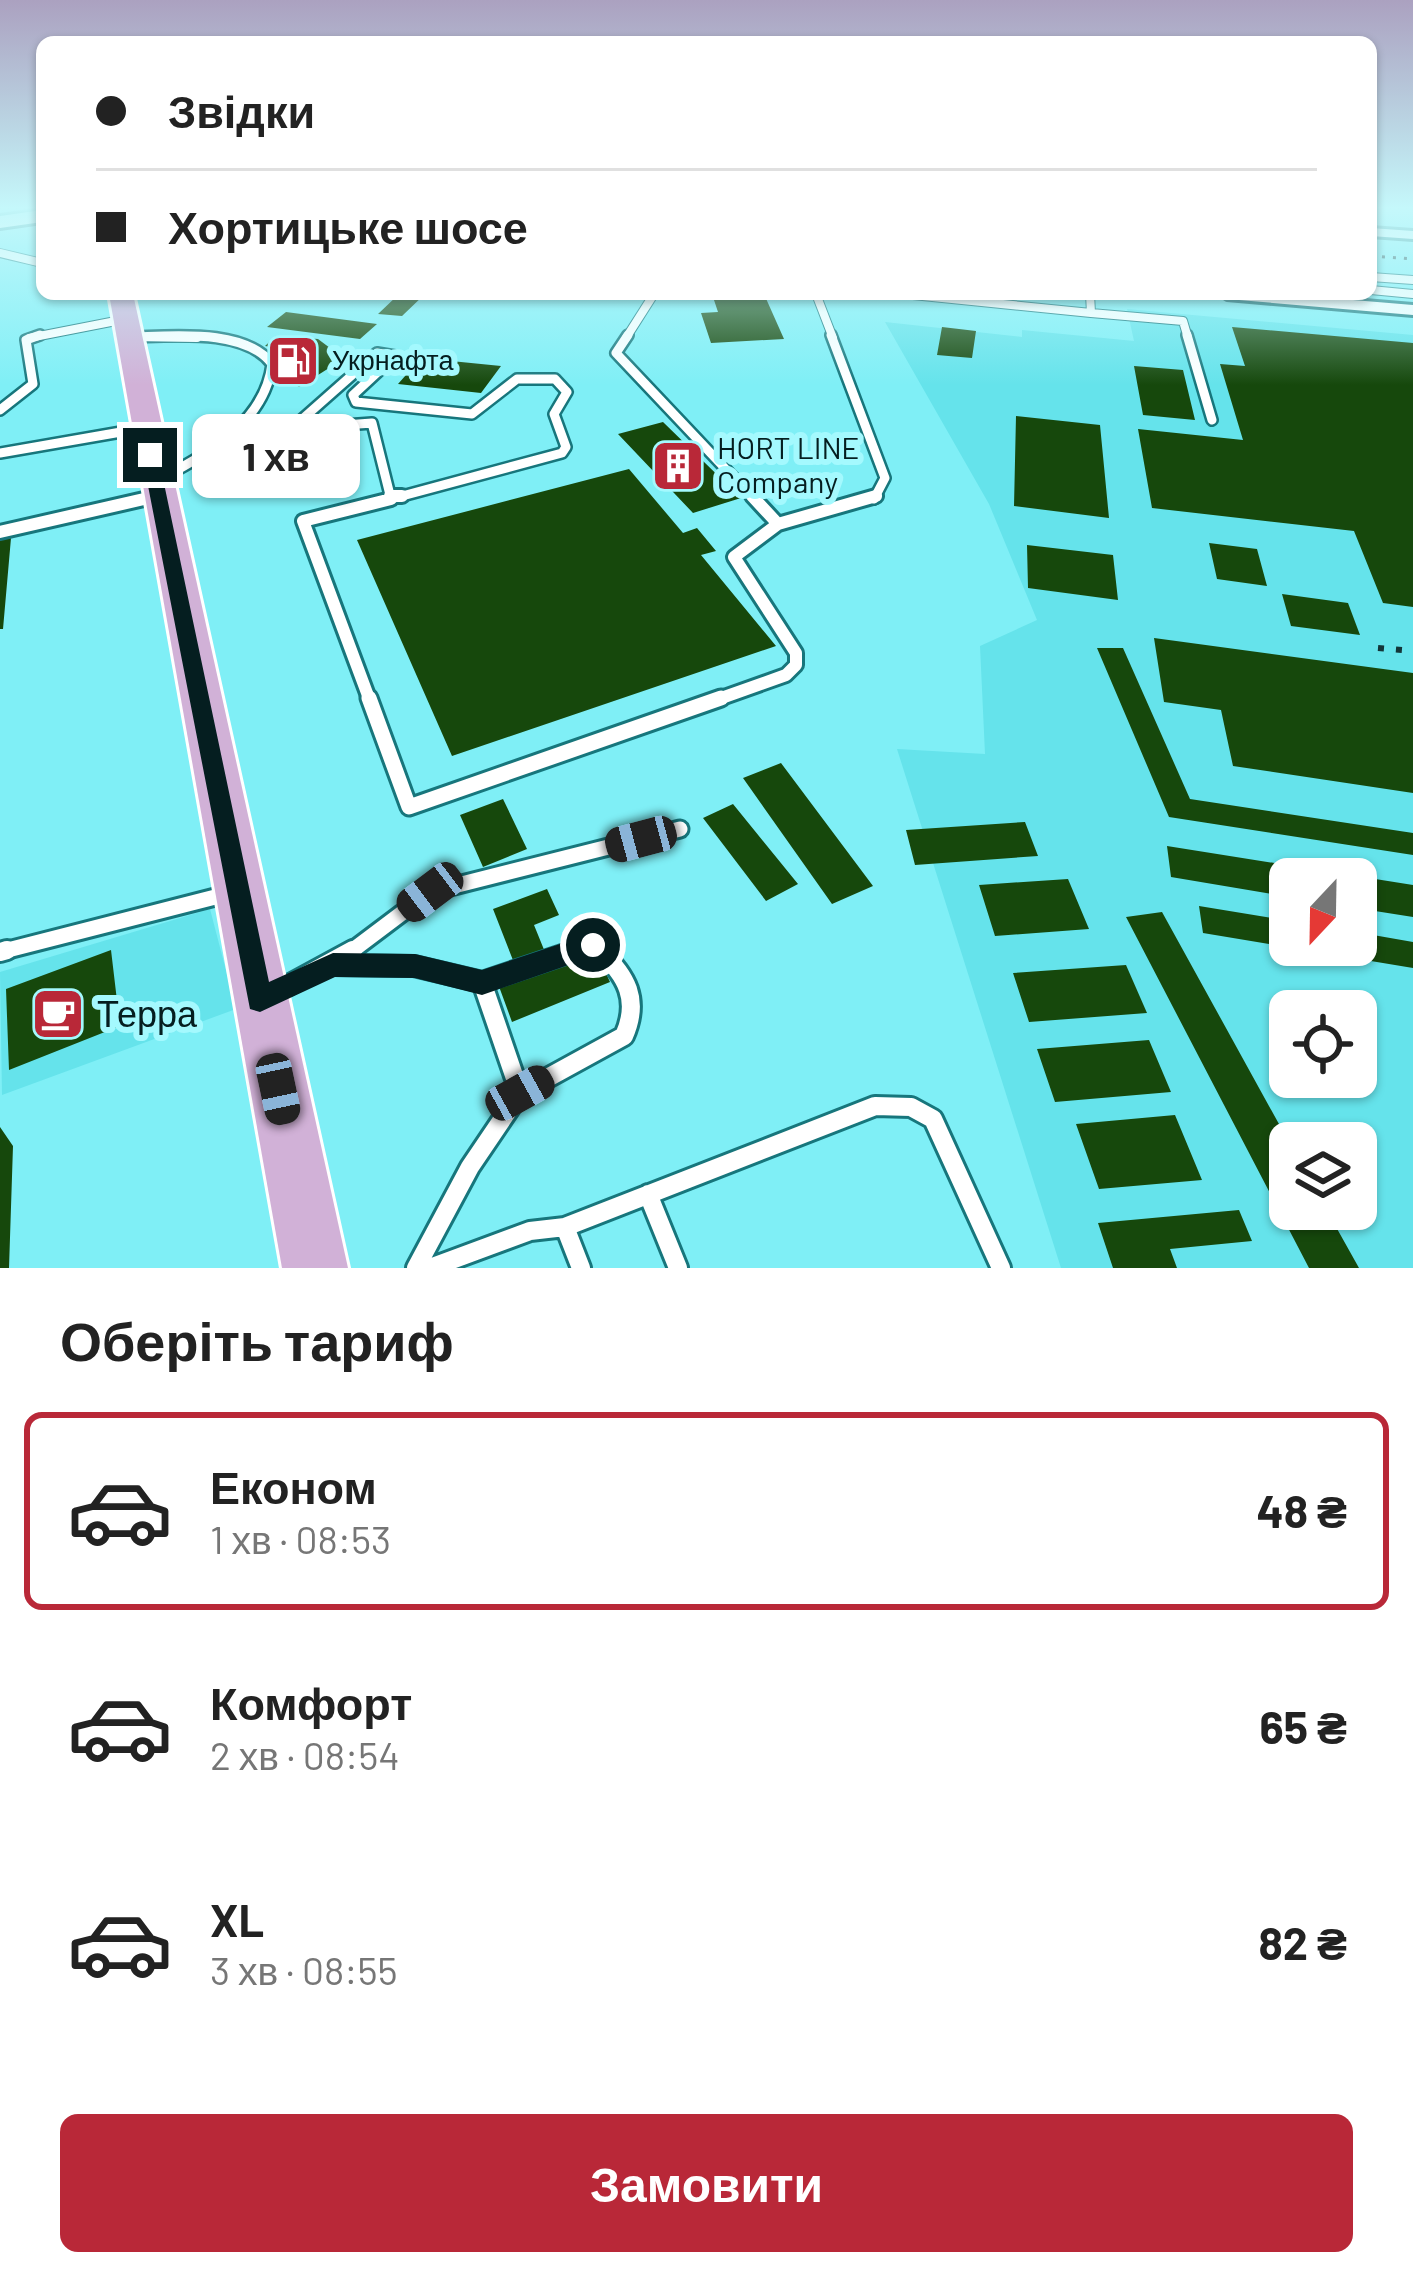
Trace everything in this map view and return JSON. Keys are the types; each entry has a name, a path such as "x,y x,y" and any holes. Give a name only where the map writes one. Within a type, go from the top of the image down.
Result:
{"main road":[{"path":"126,317 144,428 315,1268"}],"street":[{"path":"1297,300 1413,310"}],"lane":[{"path":"1377,277 1413,280"},
{"path":"1377,291 1413,294"},
{"path":"650,300 616,353 778,524"},
{"path":"288,431 377,353 395,356 352,395 356,402 472,414 518,379 538,376 564,386 567,392 554,414 566,446 562,453 303,521 409,808 793,670 796,653 734,557 778,524 874,499 885,478 818,300"},
{"path":"962,300 1184,321 1212,420"},
{"path":"1090,300 1091,313"},
{"path":"0,410 33,384 26,340 126,317 264,353 272,364 272,380 220,447 157,489 0,532"},
{"path":"220,447 338,419 372,423 391,499"},
{"path":"0,453 144,428"},
{"path":"260,1000 333,965 430,892 680,830"},
{"path":"0,952 240,891"},
{"path":"333,965 415,966 482,982 593,945 617,960 633,1003 633,1020 624,1036 520,1093 470,1167 416,1268"},
{"path":"482,982 520,1093"},
{"path":"430,1268 530,1231 565,1227 875,1106 911,1108 932,1119 1000,1268"},
{"path":"648,1194 678,1268"},
{"path":"565,1227 580,1268"}],"shaded area":[{"path":"1127,309 1413,335 1413,1268 1061,1268 897,749 985,754 980,646 1037,620 989,504 885,322 1022,337 1022,330 1134,341"},
{"path":"210,909 236,1009 2,1095 0,972"}],"building":[{"path":"393,300 419,300 402,316 378,314"},
{"path":"714,300 767,300 784,339 711,343 701,313 718,312"},
{"path":"286,312 377,324 360,339 267,327"},
{"path":"942,327 976,331 972,358 937,355"},
{"path":"1232,327 1413,343 1413,607 1383,603 1354,531 1152,508 1138,429 1243,440 1220,364 1245,366"},
{"path":"276,336 318,339 334,351 337,363 299,387 288,380 313,363 306,352 265,346"},
{"path":"421,358 501,366 481,393 398,384"},
{"path":"1134,366 1183,370 1195,420 1143,415"},
{"path":"1016,416 1100,425 1109,518 1014,506"},
{"name":"HORT LINE Company","path":"663,422 741,498 693,513 618,434"},
{"path":"629,469 683,533 697,528 716,551 701,555 776,646 452,756 357,540"},
{"path":"11,538 3,629 0,629 0,540"},
{"path":"1209,543 1257,549 1267,586 1217,579"},
{"path":"1027,545 1113,555 1118,600 1028,588"},
{"path":"1282,594 1348,603 1360,635 1291,626"},
{"path":"1154,638 1413,673 1413,793 1233,766 1221,710 1164,702"},
{"path":"1097,648 1123,648 1190,799 1413,833 1413,855 1169,817"},
{"path":"781,763 873,886 832,904 743,778"},
{"path":"503,799 527,849 483,867 460,815"},
{"path":"733,804 798,884 766,901 703,818"},
{"path":"1025,822 1038,856 915,865 906,830"},
{"path":"1167,846 1269,862 1269,893 1171,877"},
{"path":"1068,879 1089,929 995,936 979,885"},
{"path":"1377,879 1413,885 1413,917 1377,911"},
{"path":"547,889 559,915 534,925 549,962 593,945 610,982 512,1022 497,981 518,973 493,909"},
{"path":"1199,906 1269,918 1269,944 1203,933"},
{"path":"1162,912 1278,1122 1269,1122 1269,1191 1126,917"},
{"path":"1377,936 1413,942 1413,968 1377,962"},
{"path":"111,950 120,1026 9,1070 6,989"},
{"path":"1126,965 1147,1013 1029,1022 1013,973"},
{"path":"1149,1040 1171,1092 1055,1102 1037,1049"},
{"path":"1175,1115 1202,1180 1099,1189 1076,1124"},
{"path":"0,1127 13,1146 9,1268 0,1268"},
{"path":"1239,1210 1252,1241 1170,1249 1177,1268 1113,1268 1098,1223"},
{"path":"1289,1230 1338,1230 1359,1268 1309,1268"}],"railway":[{"path":"1378,648 1413,651"}],"place":[{"name":"Укрнафта","path":"293,361"},
{"name":"HORT LINE Company","path":"678,466"},
{"name":"Терра","path":"58,1014"}],"route":[{"path":"150,455 260,1000 333,965 415,966 482,982 593,945"}]}
